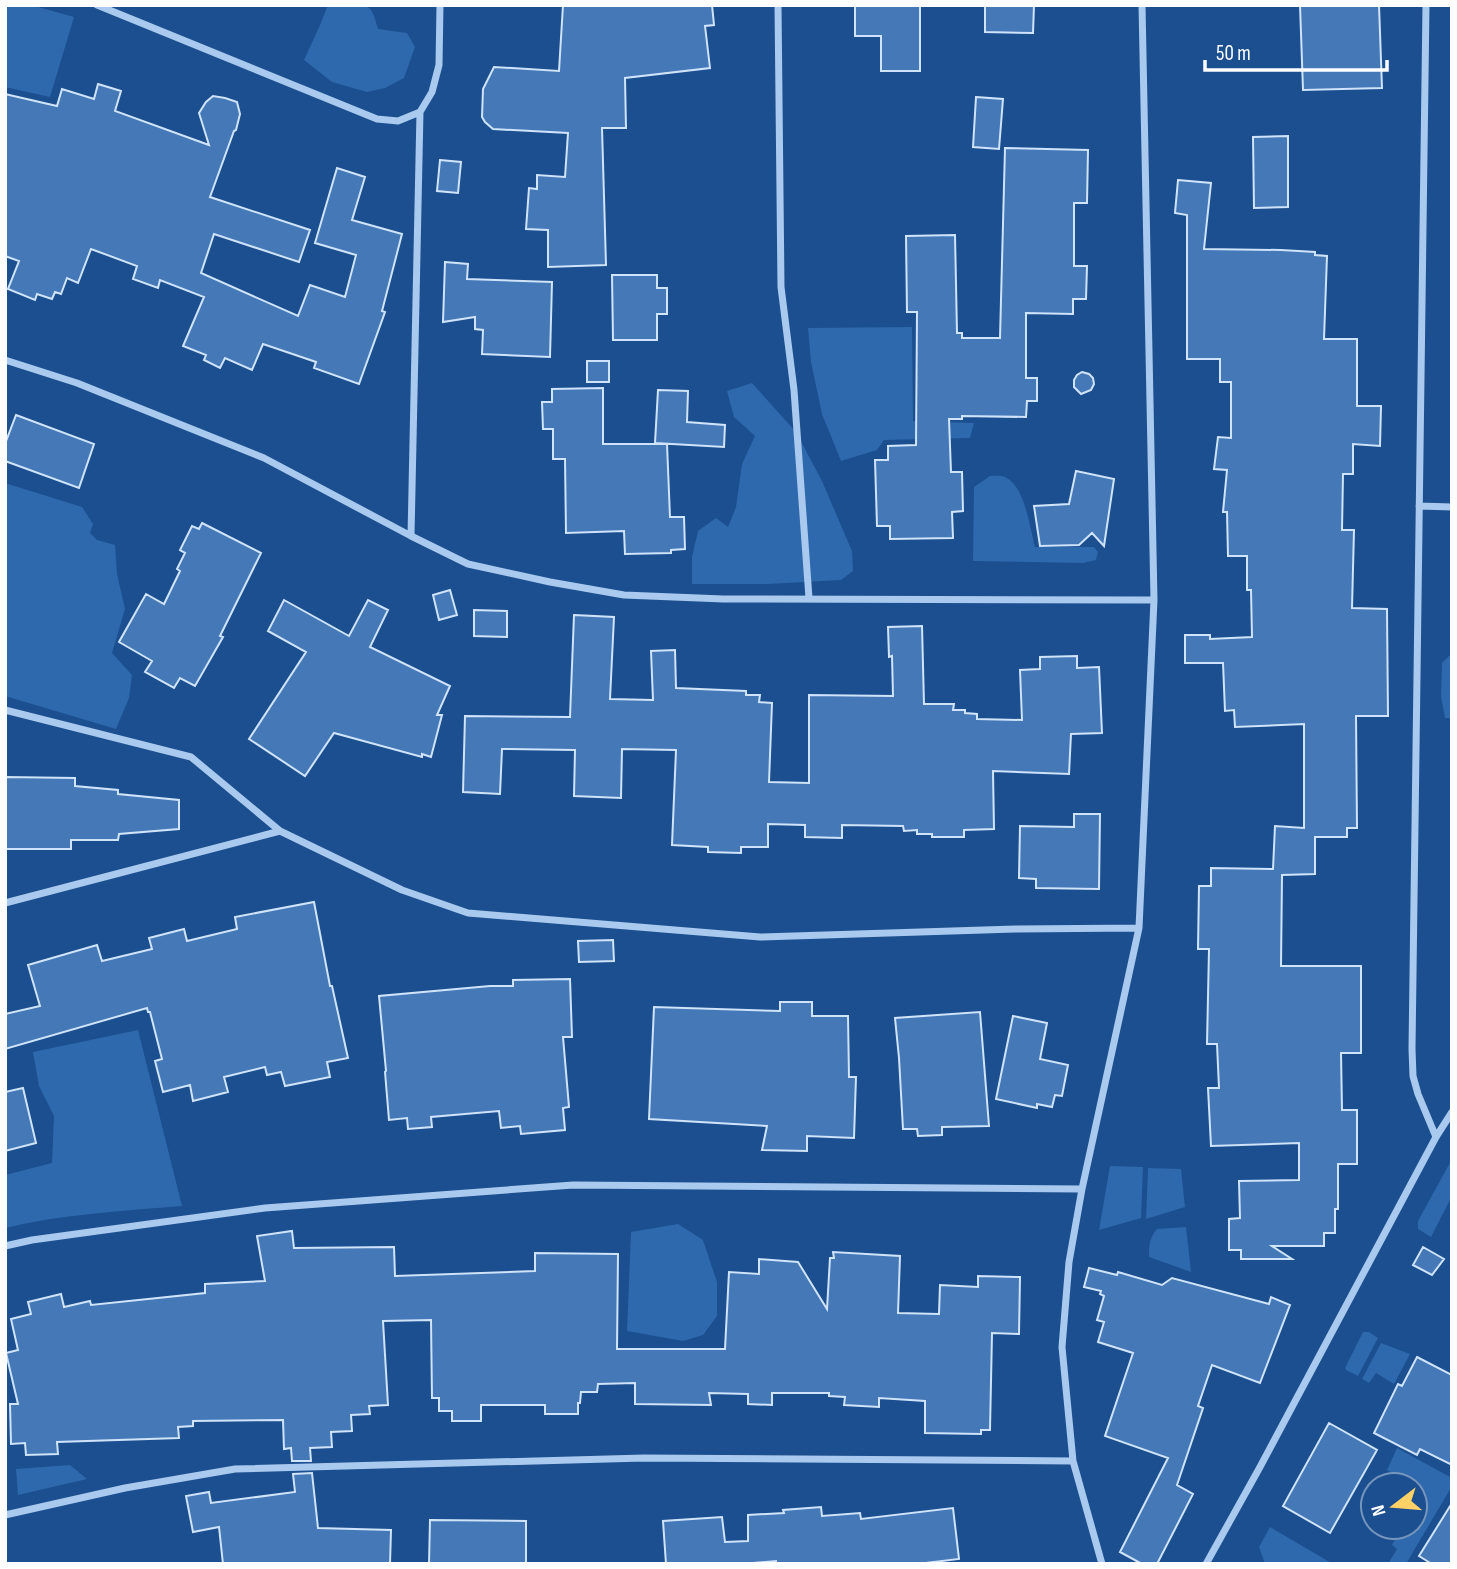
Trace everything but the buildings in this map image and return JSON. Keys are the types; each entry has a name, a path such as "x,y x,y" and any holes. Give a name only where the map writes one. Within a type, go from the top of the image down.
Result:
{"street":[{"path":"96,5 377,119 398,121 420,112"},
{"path":"411,536 420,112 432,92 439,65 440,5"},
{"path":"778,5 781,287 794,390 809,598"},
{"path":"1102,1564 1073,1461 1062,1347 1069,1262 1082,1189 1139,928 1154,600 1142,5"},
{"path":"1426,5 1413,1076 1436,1137"},
{"path":"5,360 77,383 264,458 468,564 550,582 624,595 723,599 1154,600"},
{"path":"1419,506 1452,507"},
{"path":"5,710 191,757 280,831 402,890 468,913 760,937 1139,928"},
{"path":"5,903 280,831"},
{"path":"1206,1564 1436,1137 1452,1112"},
{"path":"5,1246 265,1208 573,1185 1082,1189"},
{"path":"5,1515 234,1469 644,1458 1073,1461"}],"shaded area":[{"path":"5,5 31,5 74,17 50,97 5,87"},
{"path":"328,5 365,6 372,12 378,29 407,33 415,47 404,78 385,88 367,92 332,82 304,60"},
{"path":"912,327 913,421 974,423 970,438 884,440 877,450 841,461 822,414 811,362 808,328"},
{"path":"752,383 796,432 822,481 852,551 853,571 841,580 692,584 692,557 698,531 716,518 728,527 736,507 742,464 755,436 734,417 727,391"},
{"path":"990,476 1007,478 1018,490 1026,509 1035,547 1094,547 1098,552 1096,560 1083,563 973,561 974,487"},
{"path":"5,483 82,507 93,524 90,533 97,540 115,545 117,574 125,609 112,653 132,675 129,698 116,729 5,696"},
{"path":"1452,653 1452,718 1445,718 1441,696 1442,663"},
{"path":"138,1030 182,1206 71,1216 5,1228 5,1175 52,1163 54,1116 39,1086 33,1052"},
{"path":"1452,1159 1452,1196 1431,1237 1418,1229 1418,1221"},
{"path":"1110,1166 1143,1167 1141,1218 1099,1230"},
{"path":"1148,1168 1181,1169 1185,1207 1146,1219"},
{"path":"678,1224 703,1240 717,1282 717,1316 703,1335 683,1341 627,1331 631,1232"},
{"path":"1186,1227 1191,1272 1149,1257 1150,1242 1157,1229"},
{"path":"1363,1332 1369,1332 1378,1338 1358,1376 1345,1368"},
{"path":"1381,1343 1410,1354 1394,1384 1376,1373 1369,1383 1362,1379"},
{"path":"1397,1448 1452,1478 1452,1486 1429,1525 1429,1471 1387,1470"},
{"path":"70,1465 87,1479 18,1495 16,1469"},
{"path":"1270,1527 1333,1564 1265,1564 1259,1547"},
{"path":"1394,1541 1420,1541 1406,1564 1388,1564 1397,1549 1392,1545"}]}
